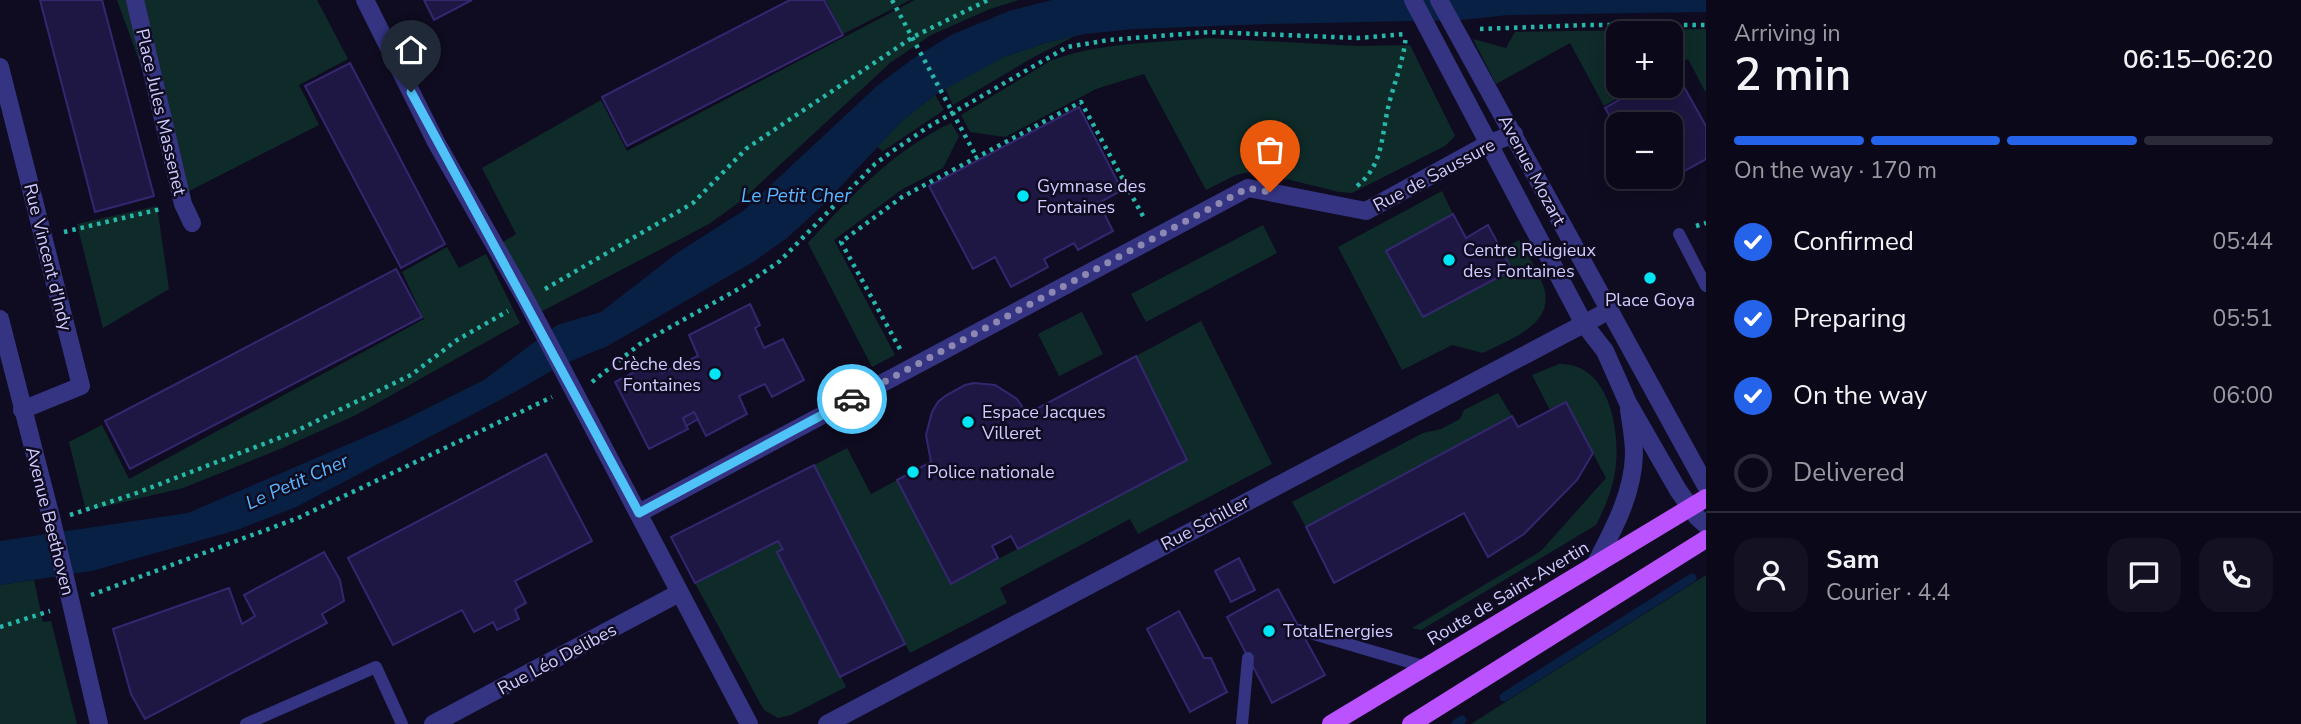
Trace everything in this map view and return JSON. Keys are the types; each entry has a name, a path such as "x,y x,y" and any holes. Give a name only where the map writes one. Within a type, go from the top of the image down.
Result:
{"main road":[{"name":"Route de Saint-Avertin","path":"1331,724 1706,498"},
{"path":"1411,724 1706,539"}],"street":[{"name":"Place Jules Massenet","path":"135,0 183,204 192,223"},
{"path":"365,0 436,142 526,300 749,724"},
{"name":"Avenue Mozart","path":"1413,0 1584,324 1605,351 1628,403 1690,507 1706,524"},
{"name":"Avenue Mozart","path":"1439,0 1706,486"},
{"name":"Rue Vincent d'Indy","path":"0,67 81,386 22,410"},
{"name":"Rue de Saussure","path":"639,513 1248,188 1367,211 1489,144 1514,134"},
{"name":"Rue Schiller","path":"827,724 1610,310"},
{"name":"Avenue Beethoven","path":"0,319 52,521 99,724"},
{"name":"Avenue Mozart","path":"1597,563 1626,502 1631,477 1634,453 1628,403"},
{"name":"Rue Léo Delibes","path":"433,724 679,593"}],"lane":[{"path":"1679,234 1706,286"},
{"path":"1300,630 1426,667"},
{"path":"1242,724 1248,658"},
{"path":"246,724 376,667 402,724"}],"path":[{"path":"892,0 976,156"},
{"path":"1453,25 1489,30 1706,25"},
{"path":"0,627 69,597 298,518 556,395 574,394 640,344 742,287 780,261 875,164 952,113 1067,47 1109,40 1209,32 1358,38 1406,34 1427,27"},
{"path":"1335,205 1368,177 1382,147 1389,102 1404,56 1406,34"},
{"path":"910,369 841,242 902,197 976,156 1082,102 1154,238"},
{"path":"43,237 183,204"},
{"path":"1695,227 1706,223"}],"green space":[{"path":"117,0 317,0 348,59 299,85 319,125 187,192"},
{"path":"826,0 910,0 843,34"},
{"path":"915,0 1019,0 990,9 931,35 890,63 742,200 709,224 533,316 498,245 516,234 482,168 601,100 627,151"},
{"path":"1683,29 1706,29 1706,93 1688,59 1683,62"},
{"path":"1606,31 1606,98 1618,98 1604,106 1570,43 1496,84 1473,39 1506,48 1515,32"},
{"path":"1075,36 953,105 945,88 1004,57"},
{"path":"1209,38 1358,46 1410,45 1455,136 1445,146 1352,193 1254,171 1236,175 1206,190 1144,74 1096,89 1005,137 970,132 961,115 1050,61 1069,55 1128,44"},
{"path":"935,95 944,110 883,151 877,147 903,120"},
{"path":"951,123 959,136 943,168 901,190 834,240 895,355 872,367 808,243 891,161"},
{"path":"1442,191 1453,214 1386,251 1423,316 1512,270 1501,250 1519,240 1542,282 1546,301 1543,312 1527,330 1483,353 1452,345 1402,370 1338,247"},
{"path":"157,206 169,289 103,328 77,224"},
{"path":"1263,225 1277,253 1146,322 1131,294"},
{"path":"447,247 459,268 486,254 520,323 356,415 280,449 183,488 86,511 69,442 102,425 129,479 424,319 402,272"},
{"name":"Espace Jacques Villeret","path":"1082,312 1103,354 1059,376 1038,334"},
{"path":"1201,321 1272,464 1138,534 1130,519 1000,588 1007,603 910,653 814,465 847,448 871,494 897,480 951,584 1186,460 1136,356"},
{"path":"1559,364 1575,366 1589,373 1607,399 1616,432 1615,472 1609,495 1596,525 1421,630 1412,628 1541,551 1606,478 1566,402 1550,410 1532,375"},
{"path":"1498,393 1512,416 1306,527 1292,502 1423,433 1441,429 1460,419 1464,410"},
{"path":"778,541 846,687 791,715 778,718 764,710 695,583"},
{"path":"1706,575 1706,724 1471,724 1485,715"},
{"path":"34,580 43,622 51,621 77,724 0,724 0,585"}],"water":[{"name":"Le Petit Cher","path":"1052,0 1706,0 1706,12 1508,15 1461,20 1134,29 1085,34 1045,43 1004,57 935,95 903,120 823,205 787,238 753,262 606,347 560,366 296,507 237,530 92,571 0,585 0,541 188,513 400,422 484,380 557,325 601,312 677,253 743,211 878,85 911,60 951,35 1009,11"}],"building":[{"path":"40,0 102,0 154,196 95,212"},
{"path":"424,0 472,0 434,20"},
{"path":"790,0 824,0 843,35 627,146 602,97"},
{"path":"350,63 445,244 401,268 305,86"},
{"path":"1683,85 1706,126 1706,159 1683,172 1683,112 1607,112 1605,108 1623,98 1683,98"},
{"name":"Gymnase des Fontaines","path":"1079,107 1122,190 1099,203 1113,231 1078,250 1074,243 1044,259 1048,267 1011,287 995,257 973,269 929,186"},
{"name":"Centre Religieux des Fontaines","path":"1453,214 1466,238 1488,225 1512,270 1423,317 1386,251"},
{"path":"396,269 422,317 130,469 105,421"},
{"path":"750,304 760,325 755,328 764,348 783,339 804,380 772,397 765,384 739,396 747,414 706,436 694,412 683,418 688,429 649,449 615,382 656,361 662,373 698,356 689,335"},
{"path":"1136,356 1187,460 1018,549 1011,536 992,546 998,558 951,584 897,480 931,462 926,435 932,412 938,402 965,385 995,385 1017,399 1027,414"},
{"path":"1566,402 1593,453 1577,480 1524,534 1488,557 1464,513 1334,583 1306,527 1512,416 1518,427"},
{"path":"694,412 698,419 686,426 683,418"},
{"path":"546,454 592,541 515,581 526,603 515,609 519,619 497,630 493,622 474,632 462,610 393,645 348,558"},
{"path":"814,465 905,644 840,677 777,552 783,549 778,541 695,583 671,537"},
{"path":"324,552 340,580 344,601 322,614 327,623 145,719 131,694 113,629 229,588 242,624 255,616 244,595"},
{"path":"1239,558 1255,590 1231,602 1215,571"},
{"path":"1278,589 1325,675 1272,703 1227,617"},
{"path":"1179,611 1204,658 1211,658 1227,692 1190,712 1147,629"}],"waterway":[{"path":"1504,697 1692,578"},
{"path":"1456,724 1462,720"}],"way so far":[{"path":"852,399 1248,188 1270,192"}],"place":[{"name":"Gymnase des Fontaines","path":"1023,196"},
{"name":"Centre Religieux des Fontaines","path":"1449,260"},
{"name":"Place Goya","path":"1650,278"},
{"name":"Crèche des Fontaines","path":"715,374"},
{"name":"Espace Jacques Villeret","path":"968,422"},
{"name":"Police nationale","path":"913,472"},
{"name":"TotalEnergies","path":"1269,631"}],"route":[{"path":"411,92 639,513 852,399"}]}
